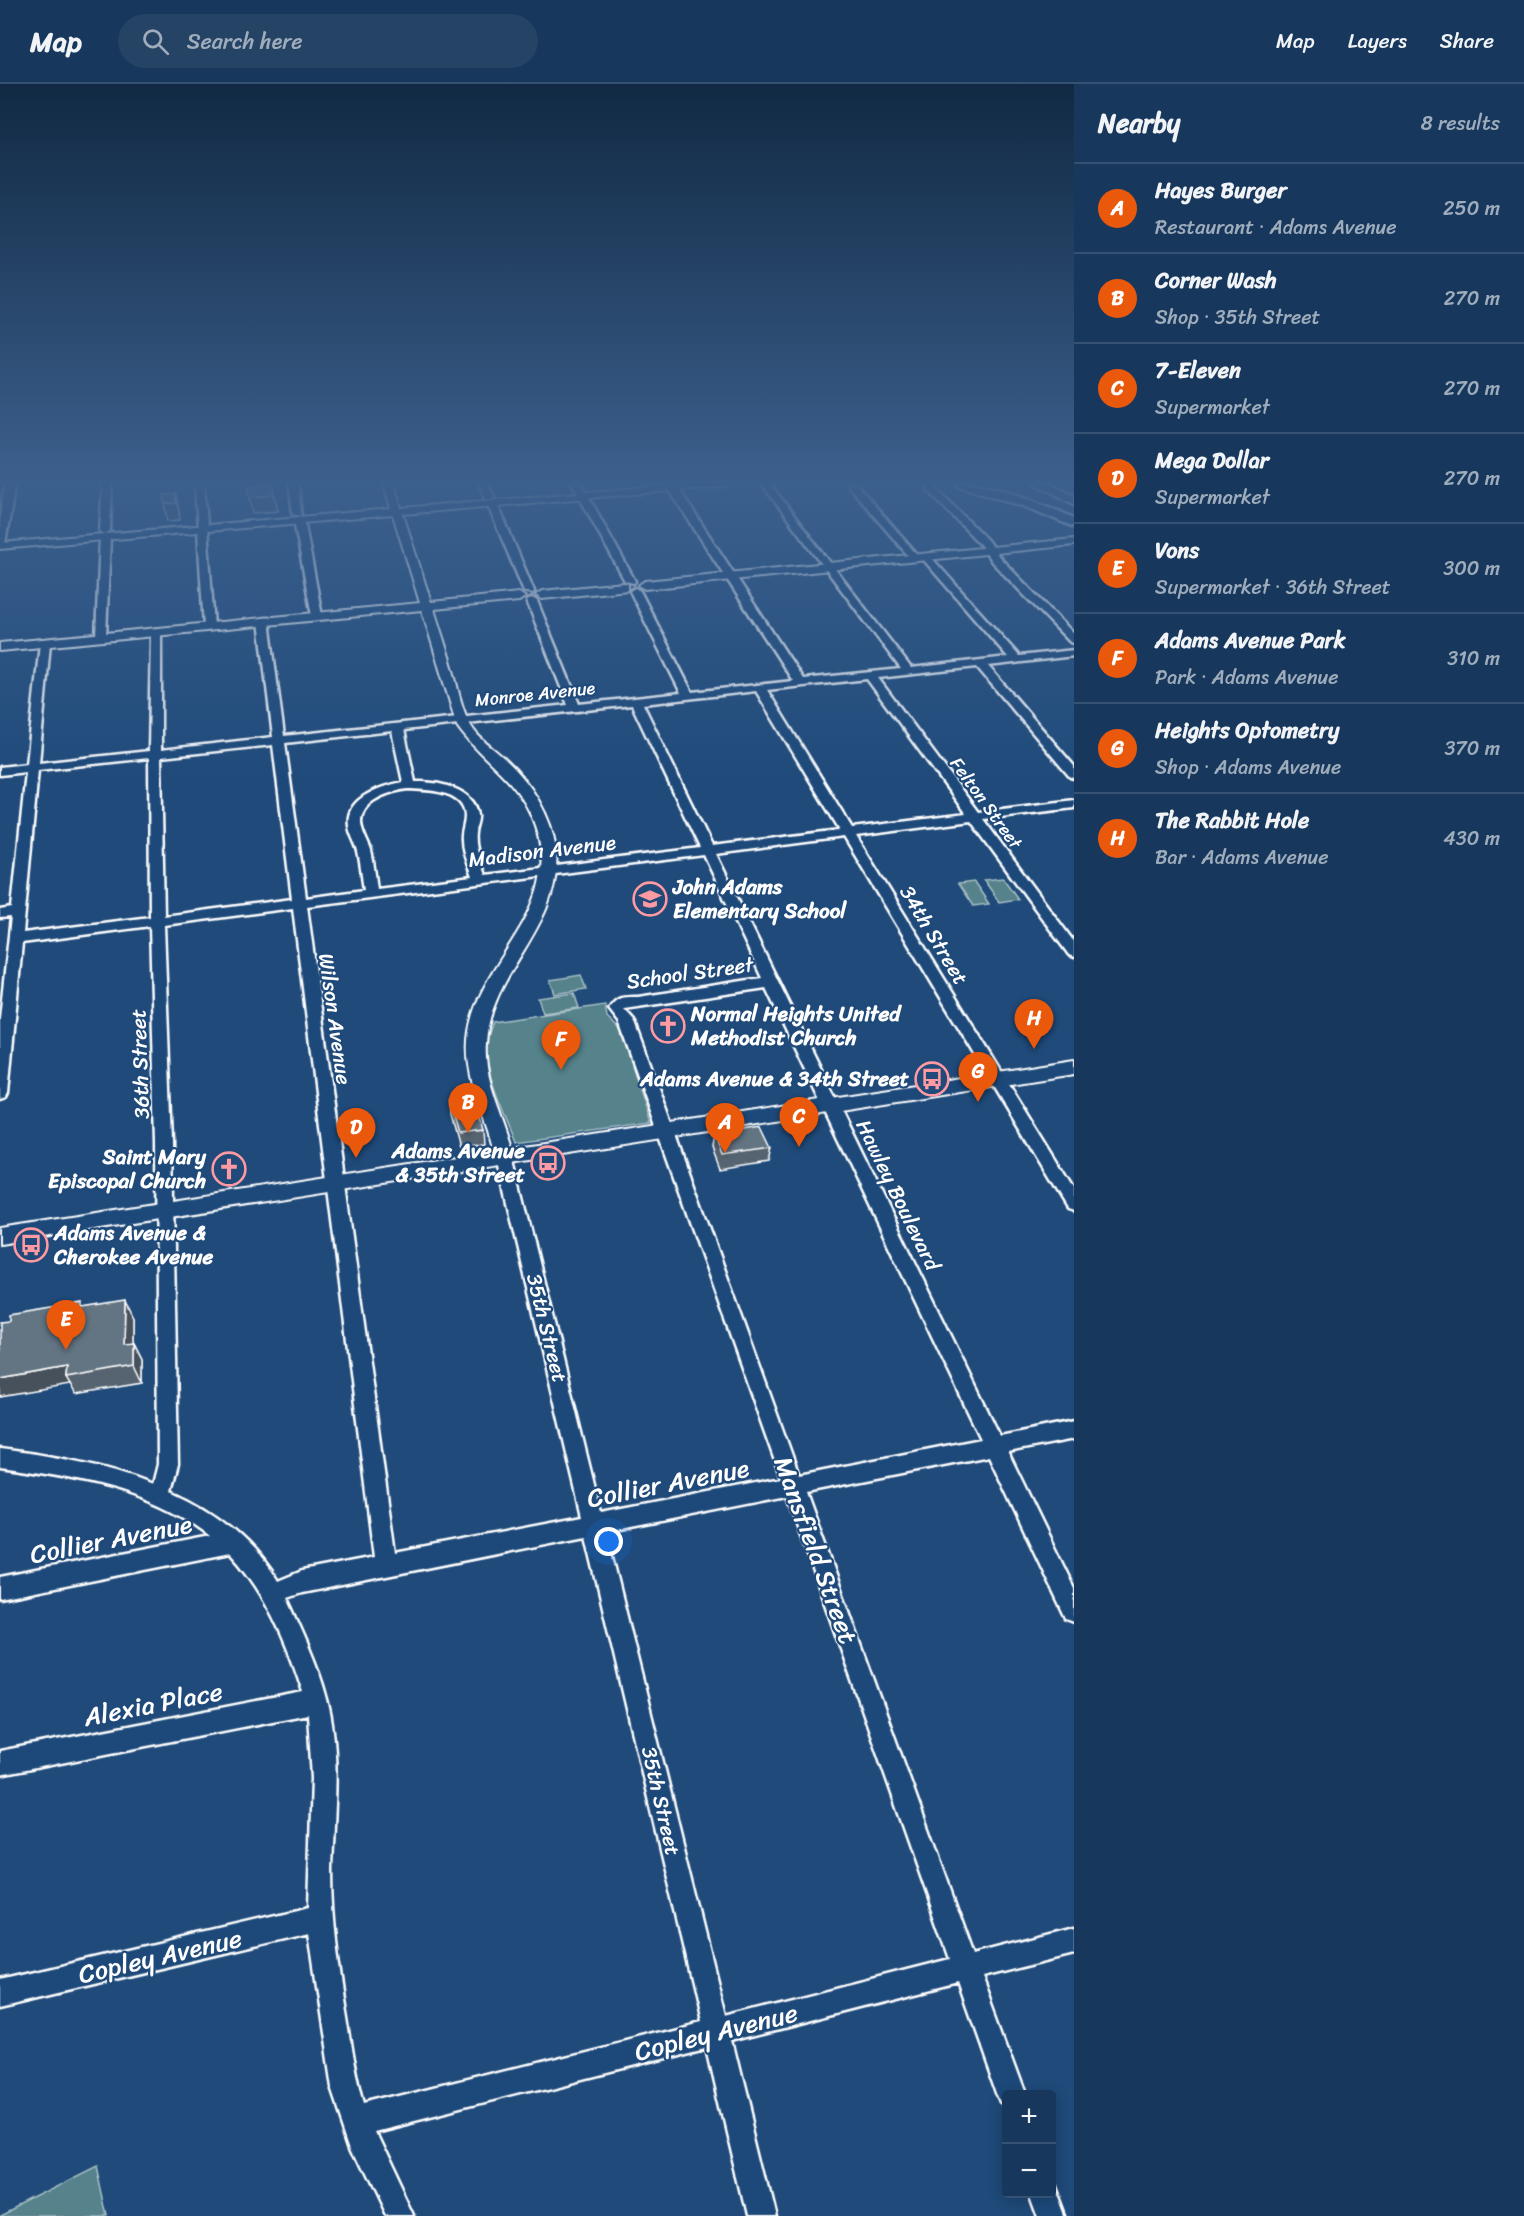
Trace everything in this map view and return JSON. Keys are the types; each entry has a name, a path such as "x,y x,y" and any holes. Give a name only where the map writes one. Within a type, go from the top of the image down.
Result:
{"main road":[{"name":"35th Street","path":"419,582 462,720 477,741 514,776 533,803 545,833 550,871 544,899 536,920 490,992 478,1029 476,1053 484,1094 505,1156"},
{"path":"0,647 667,582"},
{"path":"0,1236 1074,1066"}],"street":[{"path":"101,637 103,582"},
{"path":"206,582 209,627"},
{"path":"311,582 317,616"},
{"path":"525,582 575,707"},
{"path":"631,582 688,695"},
{"path":"734,582 800,683"},
{"path":"842,582 908,671"},
{"path":"944,582 1016,659"},
{"path":"1018,582 1074,640"},
{"name":"Wilson Avenue","path":"264,621 298,903 386,1566"},
{"name":"36th Street","path":"156,632 154,754 165,1210 168,1464 160,1494"},
{"path":"0,1093 10,950 18,912 45,643"},
{"name":"Monroe Avenue","path":"0,771 1074,653"},
{"path":"980,663 1074,774"},
{"name":"Felton Street","path":"870,675 1074,952"},
{"name":"34th Street","path":"759,687 1074,1204"},
{"name":"Hawley Boulevard","path":"636,701 1074,1611"},
{"path":"397,727 410,786"},
{"path":"370,894 363,844 356,832 354,821 358,808 377,792 410,786 444,789 459,795 469,806 473,821 468,839 480,880"},
{"name":"Madison Avenue","path":"10,950 157,921 1074,804"},
{"path":"0,914 18,912"},
{"name":"School Street","path":"616,1009 621,1002 630,1000 638,1002 771,982"},
{"name":"Mansfield Street","path":"616,1009 626,1020 1010,2090"},
{"name":"35th Street","path":"505,1156 761,2216"},
{"name":"Collier Avenue","path":"274,1593 302,1582 1074,1430"},
{"path":"0,1458 60,1465 160,1494 195,1513 232,1542 260,1572 274,1593 298,1648 317,1701 322,1729 325,1786 320,1877 321,1918 345,2087 357,2122 400,2216"},
{"name":"Collier Avenue","path":"0,1588 232,1542"},
{"name":"Alexia Place","path":"0,1763 317,1701"},
{"name":"Copley Avenue","path":"0,1993 321,1918"},
{"name":"Copley Avenue","path":"357,2122 1074,1941"},
{"path":"1048,2198 1054,2216"}],"green space":[{"path":"1003,878 1018,899 999,902 984,880"},
{"path":"974,882 989,904 973,906 958,884"},
{"path":"581,975 586,989 555,994 550,980"},
{"path":"574,993 579,1008 543,1013 538,998"},
{"path":"605,1005 607,1017 621,1031 651,1123 516,1142 492,1083 489,1068 488,1037 493,1022"},
{"path":"98,2166 109,2216 0,2216 0,2215"}],"building":[{"path":"474,1097 483,1130 458,1133 449,1100"},
{"path":"762,1127 772,1148 722,1155 714,1135"},
{"path":"125,1300 124,1344 134,1343 134,1366 66,1378 67,1367 0,1379 0,1322 9,1321 9,1315 82,1303 82,1307"}],"place":[{"name":"John Adams Elementary School","path":"650,899"},
{"name":"Normal Heights United Methodist Church","path":"668,1026"},
{"name":"The Rabbit Hole","path":"1034,1049"},
{"name":"Adams Avenue Park","path":"561,1070"},
{"name":"Adams Avenue & 34th Street","path":"932,1079"},
{"name":"Heights Optometry","path":"978,1102"},
{"name":"Corner Wash","path":"468,1133"},
{"name":"7-Eleven","path":"799,1147"},
{"name":"Hayes Burger","path":"725,1153"},
{"name":"Mega Dollar","path":"356,1158"},
{"name":"Adams Avenue & 35th Street","path":"548,1163"},
{"name":"Saint Mary Episcopal Church","path":"229,1169"},
{"name":"Adams Avenue & Cherokee Avenue","path":"31,1245"},
{"name":"Vons","path":"66,1350"}]}
